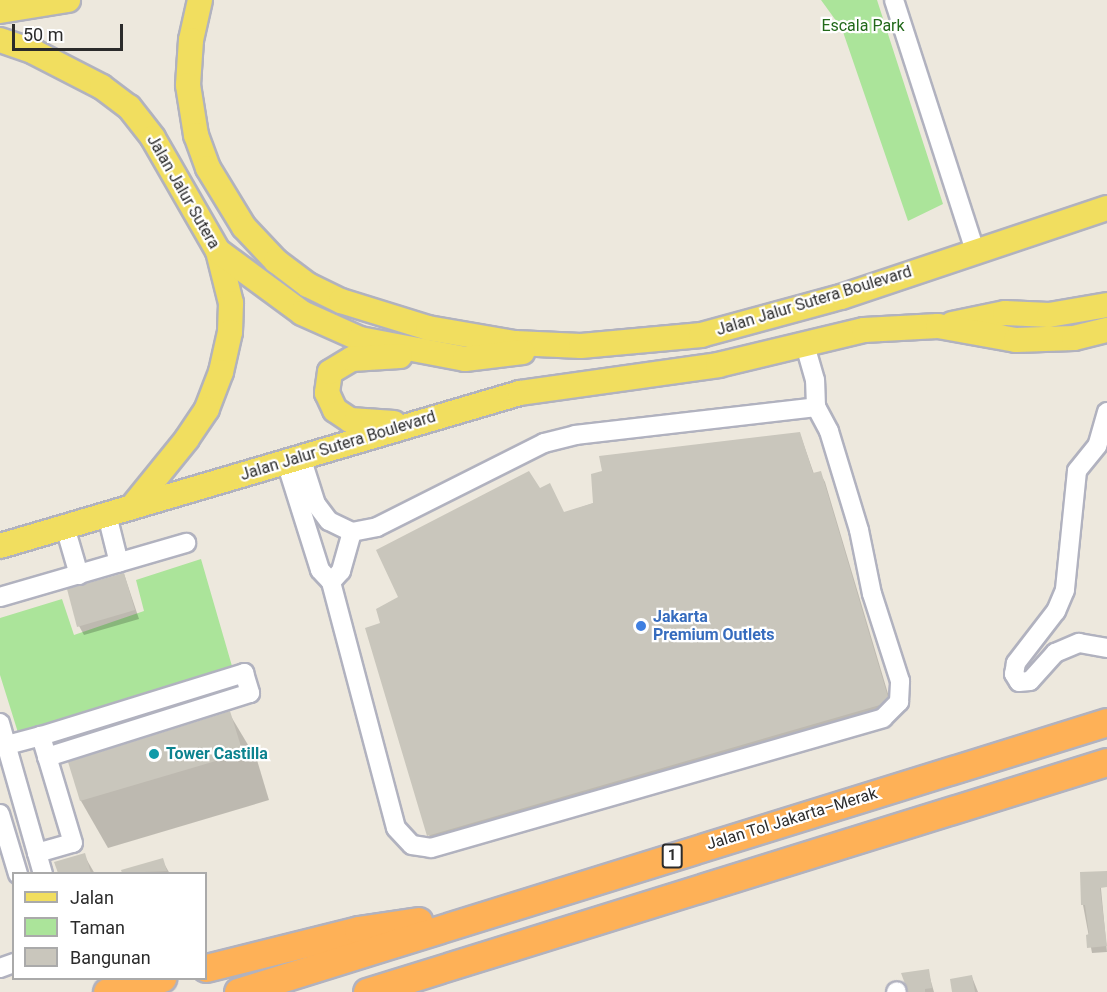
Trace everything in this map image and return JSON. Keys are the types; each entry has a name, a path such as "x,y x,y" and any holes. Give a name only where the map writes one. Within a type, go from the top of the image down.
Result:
{"highway":[{"name":"Jalan Tol Jakarta–Merak","path":"238,992 1107,722"},
{"name":"1","path":"367,992 1107,762"},
{"path":"207,968 358,930 505,908"},
{"path":"422,992 546,936"},
{"path":"107,992 154,980"}],"main road":[{"path":"0,11 68,0"},
{"name":"Jalan Jalur Sutera Boulevard","path":"200,0 191,40 188,85 196,135 208,168 244,227 276,261 308,285 385,317 515,343 581,346 701,335 743,326 1101,212"},
{"name":"Jalan Jalur Sutera","path":"0,40 53,62 102,87 129,107 153,138 218,251 231,303 231,332 221,372 207,409 188,439 132,507"},
{"path":"218,251 276,296 331,328 395,347 465,359"},
{"path":"938,326 1005,313 1048,315 1107,305"},
{"name":"Jalan Jalur Sutera Boulevard","path":"0,546 520,393 718,365 805,346 864,330 938,326 1016,340 1074,338 1107,330"},
{"path":"440,415 400,424 350,420 335,410 327,393 330,372 352,359 392,356 465,359 581,346"}],"street":[{"path":"894,0 975,251"},
{"path":"294,460 320,570 331,582 396,828 412,845 431,848 883,718 899,702 900,681 872,594 859,530 829,431 816,407 815,380 805,346"},
{"path":"294,460 316,504 329,521 352,532 377,527 544,443 575,435 816,407"},
{"path":"1107,412 1097,446 1077,471 1065,590 1056,611 1016,663 1014,674 1019,682 1030,681 1055,653 1079,643 1107,648"},
{"path":"107,515 119,563"},
{"path":"65,527 79,575"},
{"path":"331,582 341,572 352,532"},
{"path":"0,597 186,543"},
{"path":"7,745 244,674 250,693 47,757"},
{"path":"0,723 43,872"},
{"path":"37,854 73,843 41,736"},
{"path":"0,814 11,869"}],"green space":[{"name":"Escala Park","path":"821,0 877,0 943,204 908,221 842,29"},
{"path":"201,559 234,673 20,739 0,675 0,618 62,599 74,635 144,611 136,580"}],"building":[{"path":"800,432 813,473 821,471 888,697 880,705 427,836 365,628 380,623 376,609 398,597 376,550 529,471 540,488 550,483 564,512 593,503 591,474 602,471 599,456"},
{"path":"124,573 135,610 77,627 67,589"},
{"name":"Tower Castilla","path":"230,711 243,753 80,801 68,762"},
{"path":"85,853 91,872 58,872 54,862"},
{"path":"163,858 167,871 122,872 121,870"},
{"path":"1107,871 1107,887 1100,888 1107,946 1087,948 1086,935 1089,934 1085,905 1081,905 1080,872"},
{"path":"929,969 932,988 925,989 925,992 908,992 901,973"},
{"path":"972,975 975,992 952,992 950,979"}],"place":[{"name":"Jakarta Premium Outlets","path":"641,626"},
{"name":"Tower Castilla","path":"154,754"}]}
